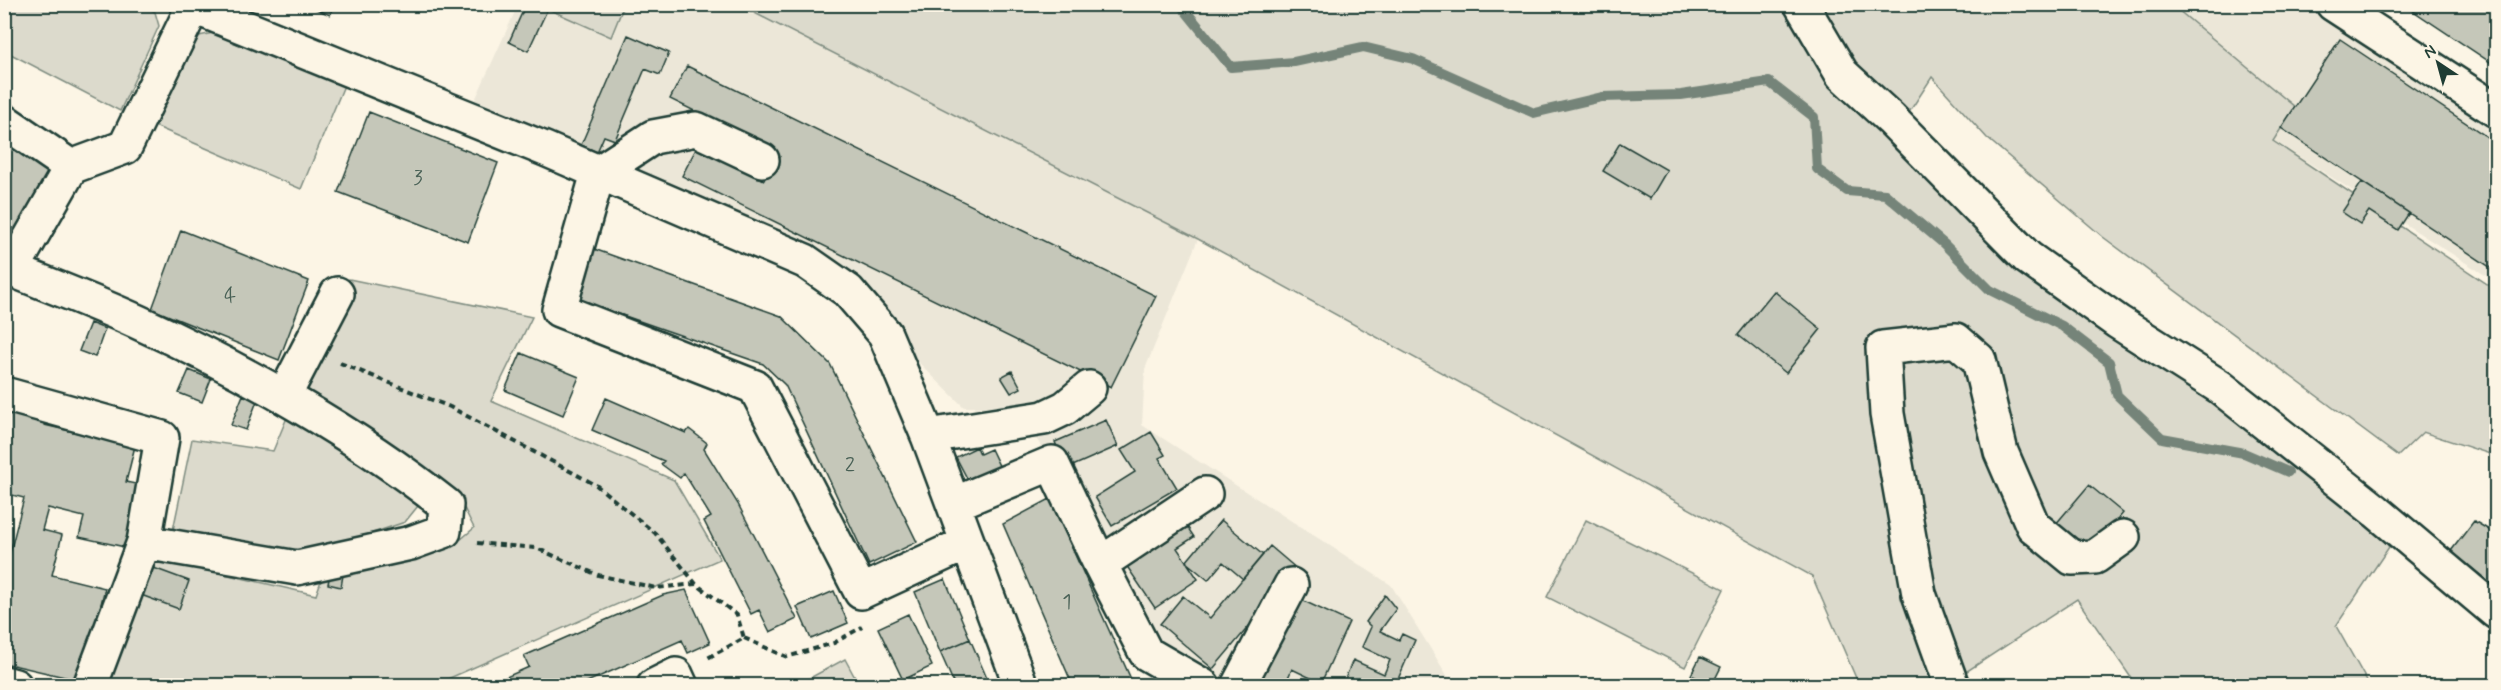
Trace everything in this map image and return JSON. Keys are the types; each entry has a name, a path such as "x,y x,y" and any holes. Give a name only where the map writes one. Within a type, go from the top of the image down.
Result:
{"street":[{"path":"1801,4 1842,74 1891,119 2028,258 2118,322 2220,387 2376,511 2496,612"},
{"path":"2333,4 2496,110"},
{"path":"144,543 297,568 411,543 444,531 446,505 410,476 284,396 138,322 8,269 71,167 125,147 190,6 545,149 805,261 848,291 885,334 928,436 1021,686"},
{"path":"4,121 71,167"},
{"path":"762,160 696,129 653,137 598,173 559,310 755,387 861,592 967,543"},
{"path":"284,396 337,294"},
{"path":"1953,686 1919,594 1887,414 1883,348 1956,340 1979,360 2001,452 2033,526 2072,558 2095,557 2124,537"},
{"path":"928,436 1044,418 1065,408 1089,388"},
{"path":"4,394 162,438 144,543 90,686"},
{"path":"954,504 1052,463 1146,653 1203,686"},
{"path":"1100,564 1205,494"},
{"path":"1238,686 1291,585"},
{"path":"4,683 15,686"}],"path":[{"path":"309,351 450,407 596,485 655,533 696,584 737,615 744,638 787,657 834,643 868,624"},
{"path":"444,531 456,540 536,548 598,575 656,588 696,584"},
{"path":"671,682 744,638"}],"shaded area":[{"path":"624,4 611,37 539,5"},
{"path":"5,5 143,5 155,12 159,26 120,111 5,51"},
{"path":"518,5 539,5 610,37 624,5 739,5 1198,239 1145,369 1142,425 1391,585 1453,685 1227,685 1173,662 1017,407 964,407 808,254 475,100"},
{"path":"739,5 2172,5 2295,107 2273,141 2496,290 2496,456 2423,432 2398,456 2103,237 1987,138 1932,77 1908,114 1985,205 2340,480 2389,547 2336,626 2369,685 2136,685 2077,599 1946,685 1859,685 1812,576 1198,239"},
{"path":"2172,5 2310,5 2496,130 2496,282 2273,140 2294,107"},
{"path":"213,33 345,83 301,189 150,124 185,52 199,36"},
{"path":"349,279 532,317 491,401 674,480 720,559 434,685 106,686 145,556 316,595 326,567 454,545 474,528 459,498 305,390"},
{"path":"288,415 417,493 418,506 405,522 334,546 269,553 172,535 192,439 273,451"},
{"path":"1586,520 1724,589 1685,667 1547,597"},
{"path":"845,659 859,685 797,685"}],"building":[{"path":"305,4 334,4 330,15"},
{"path":"526,4 534,4 547,10 528,51 509,42"},
{"path":"2403,4 2496,4 2496,66"},
{"path":"628,35 669,53 660,75 645,69 615,140 604,136 597,152 581,145"},
{"path":"2340,39 2496,143 2496,271 2281,128"},
{"path":"687,66 1156,296 1111,387 682,176 697,147 764,180 778,152 670,99"},
{"path":"369,112 498,163 468,242 338,192"},
{"path":"4,142 56,173 13,246 4,241"},
{"path":"1620,143 1667,170 1650,199 1603,171"},
{"path":"2362,182 2409,213 2398,230 2369,211 2360,224 2342,212"},
{"path":"181,230 309,281 279,360 152,309"},
{"path":"594,249 781,316 830,364 917,542 869,565 785,385 763,364 576,299"},
{"path":"1774,291 1821,329 1786,373 1738,335"},
{"path":"90,323 105,329 95,357 79,351"},
{"path":"521,353 579,377 563,415 505,390"},
{"path":"189,370 211,379 202,402 179,393"},
{"path":"1012,371 1021,388 1011,393 1001,377"},
{"path":"243,395 257,401 246,430 231,425"},
{"path":"606,398 686,433 689,429 707,443 704,449 738,504 797,619 770,632 759,610 751,614 704,521 711,517 684,473 680,478 661,464 664,461 592,430"},
{"path":"4,400 48,410 44,425 83,434 86,422 138,434 126,482 149,487 134,549 79,537 84,517 48,508 42,530 62,535 52,575 105,588 82,681 4,663 4,576 24,498 4,493"},
{"path":"1106,420 1118,446 1066,469 1055,442"},
{"path":"1151,432 1165,455 1159,458 1177,488 1112,526 1095,497 1135,472 1121,450"},
{"path":"977,447 980,454 991,449 1001,470 970,484 956,457"},
{"path":"2089,485 2123,513 2089,554 2055,525"},
{"path":"1050,499 1131,679 1138,686 1073,686 1003,524"},
{"path":"1180,516 1194,537 1177,548 1198,579 1155,608 1120,556"},
{"path":"1221,520 1263,555 1243,579 1223,562 1208,580 1186,562"},
{"path":"2474,521 2496,534 2496,588 2451,551"},
{"path":"1270,546 1297,569 1213,669 1160,624 1183,596 1210,618"},
{"path":"151,567 189,581 179,609 141,595"},
{"path":"331,568 344,569 341,587 328,584"},
{"path":"945,579 970,639 940,652 915,592"},
{"path":"686,590 710,643 688,653 682,640 578,686 500,686 497,681 529,667 524,656 663,595"},
{"path":"834,591 848,623 811,639 797,607"},
{"path":"1385,595 1396,609 1380,631 1399,640 1402,634 1415,640 1395,686 1342,686 1353,660 1384,674 1390,660 1362,647 1371,627 1366,622"},
{"path":"1293,596 1349,622 1321,683 1292,669 1287,680 1299,686 1251,686"},
{"path":"908,614 932,666 903,680 878,628"},
{"path":"970,639 989,683 982,686 955,686 940,652"},
{"path":"1700,657 1721,667 1712,685 1691,675"}],"waterway":[{"path":"1180,4 1231,67 1294,62 1363,47 1413,59 1534,113 1602,97 1681,95 1769,82 1814,117 1817,169 1847,191 1885,194 1944,244 1990,290 2062,326 2109,362 2117,395 2162,438 2244,453 2288,472"}]}
